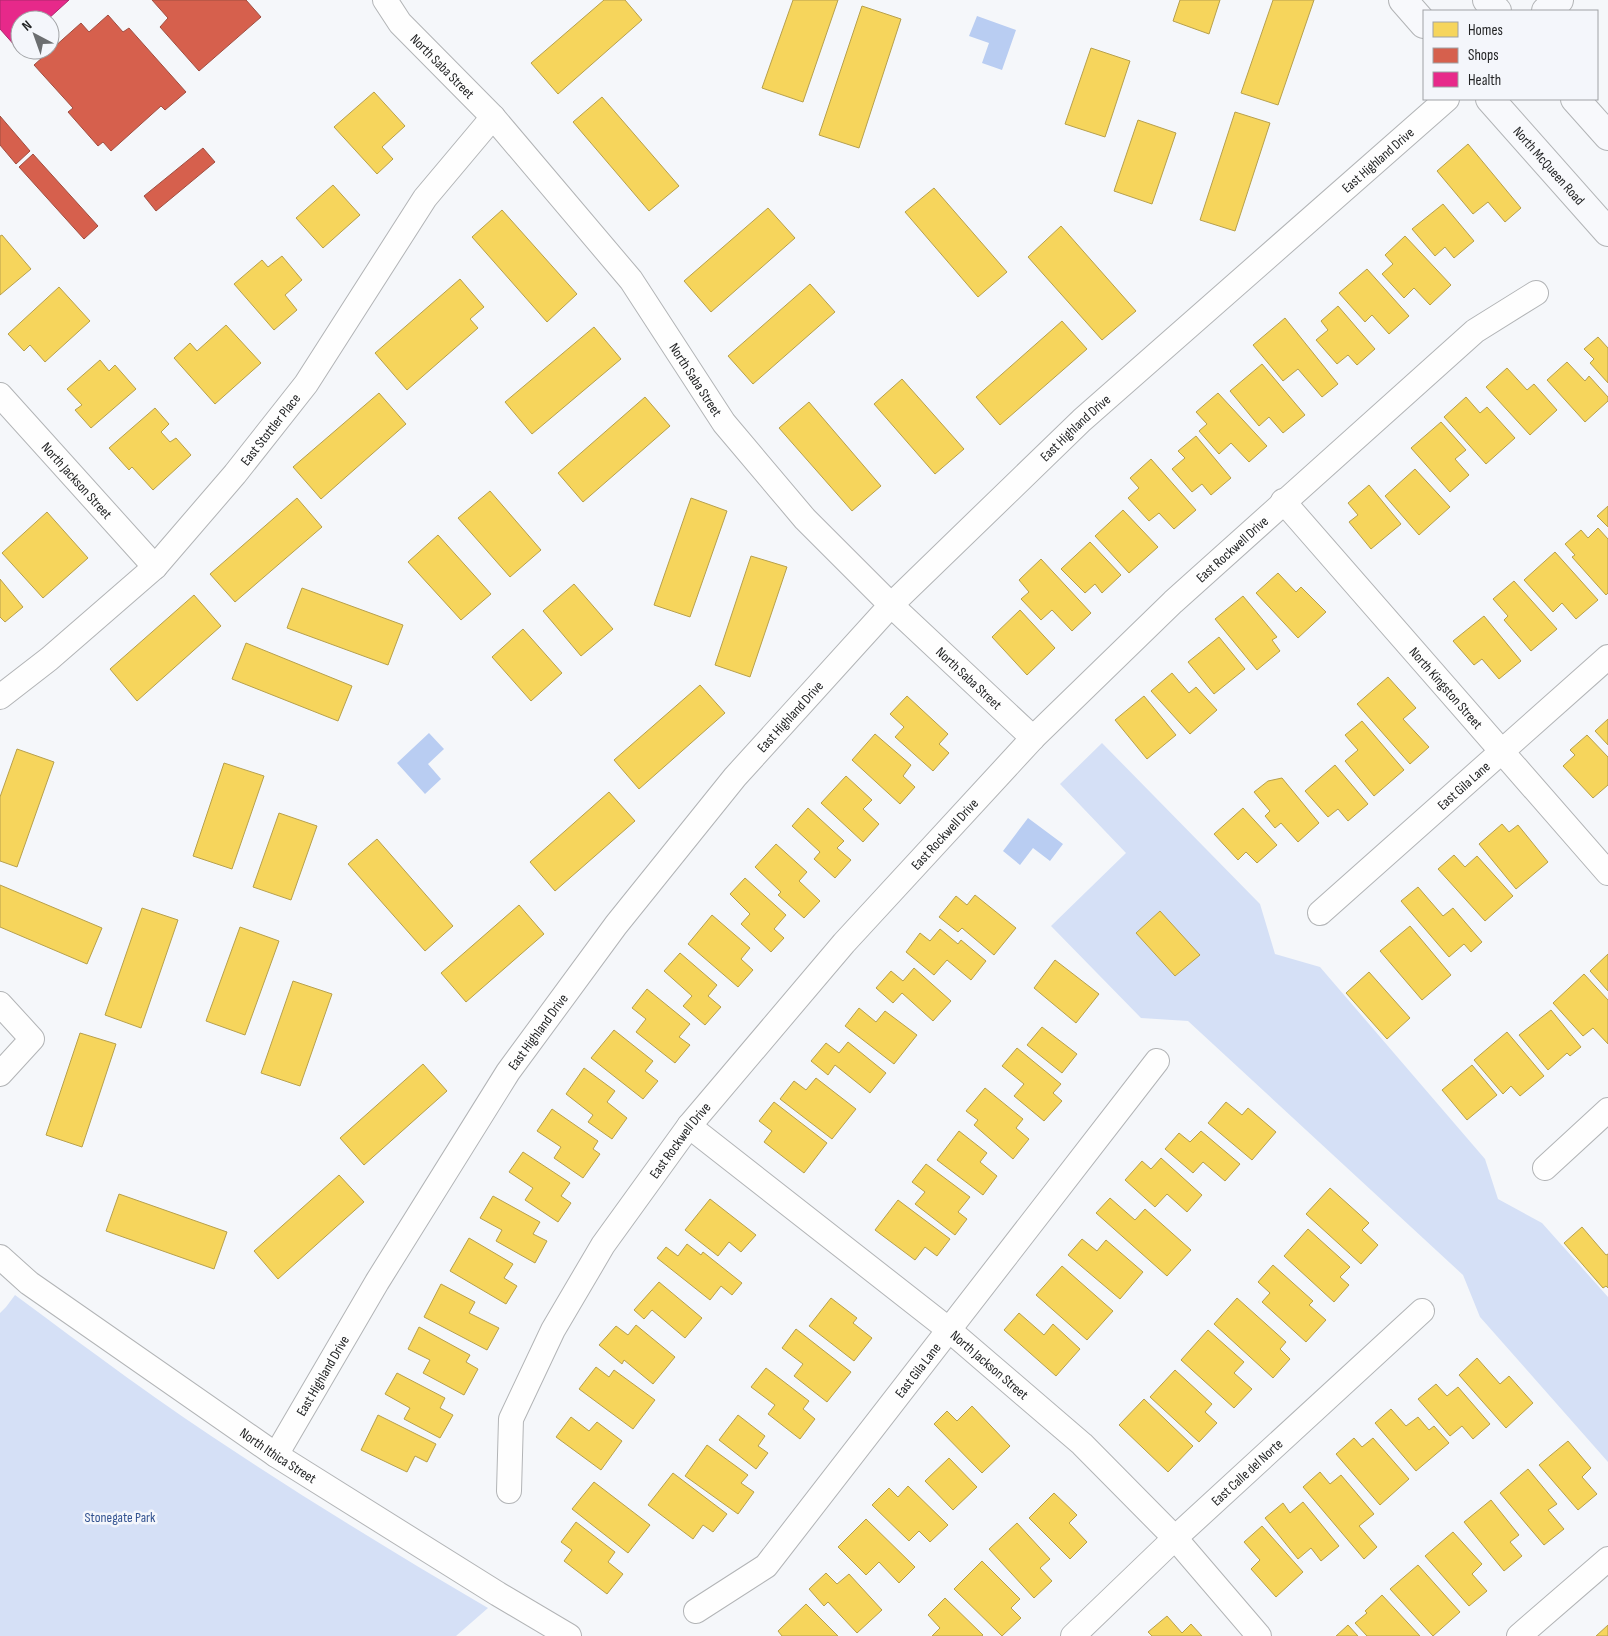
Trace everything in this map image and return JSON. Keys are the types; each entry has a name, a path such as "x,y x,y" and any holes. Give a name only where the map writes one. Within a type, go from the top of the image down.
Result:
{"main road":[{"path":"1403,0 1423,23"},
{"path":"1487,0 1496,10"},
{"path":"1547,10 1559,0"},
{"name":"North McQueen Road","path":"1491,100 1608,232"},
{"path":"1576,100 1608,136"}],"street":[{"name":"North Saba Street","path":"385,0 400,23 493,117 631,280 724,423 742,447 805,519 891,605 1033,738"},
{"name":"East Highland Drive","path":"276,1455 377,1282 508,1072 616,925 735,778 891,605 1082,420 1446,100"},
{"name":"East Stottler Place","path":"0,697 48,659 155,567 236,474 306,384 425,198 493,117"},
{"name":"East Rockwell Drive","path":"509,1491 511,1419 553,1330 603,1245 689,1126 844,943 1033,738 1172,602 1475,331 1536,293"},
{"name":"North Jackson Street","path":"0,395 155,567"},
{"name":"North Kingston Street","path":"1283,501 1608,873"},
{"name":"East Gila Lane","path":"1320,913 1608,657"},
{"path":"0,1004 32,1039 0,1074"},
{"name":"East Gila Lane","path":"696,1611 766,1566 1157,1062"},
{"path":"1545,1168 1608,1110"},
{"name":"North Jackson Street","path":"689,1126 948,1329 1082,1444 1175,1538 1258,1636"},
{"name":"North Ithica Street","path":"0,1257 29,1283 276,1455 498,1594 569,1636"},
{"name":"East Calle del Norte","path":"1072,1636 1175,1538 1422,1311"},
{"path":"1519,1636 1608,1559"}],"green space":[{"path":"1102,743 1260,904 1275,954 1320,967 1485,1159 1498,1199 1542,1223 1608,1297 1608,1462 1480,1317 1463,1275 1188,1021 1141,1018 1051,926 1126,853 1060,784"},
{"name":"Stonegate Park","path":"15,1295 126,1377 211,1436 332,1514 488,1608 456,1636 0,1636 0,1313"}],"water":[{"path":"977,16 1016,30 1002,70 982,63 989,43 969,36"},
{"path":"429,733 444,749 428,764 441,779 425,794 397,763"},
{"path":"1028,818 1063,844 1050,861 1033,848 1020,865 1003,851"}],"building: Homes":[{"path":"604,0 625,0 642,20 558,94 531,63"},
{"path":"793,0 838,0 803,102 762,88"},
{"path":"1180,0 1220,0 1209,34 1173,21"},
{"path":"1273,0 1314,0 1278,105 1241,93"},
{"path":"862,6 901,19 859,148 819,135"},
{"path":"1091,48 1130,61 1105,137 1065,124"},
{"path":"374,92 405,126 382,147 393,159 377,174 334,127"},
{"path":"602,97 679,186 649,211 573,122"},
{"path":"1235,112 1270,123 1235,231 1200,220"},
{"path":"1138,120 1176,133 1152,204 1114,191"},
{"path":"1468,144 1521,208 1505,222 1488,202 1473,214 1437,171"},
{"path":"333,185 360,215 323,248 296,218"},
{"path":"934,188 1007,272 978,297 905,212"},
{"path":"1443,204 1474,241 1454,258 1445,247 1435,256 1412,229"},
{"path":"768,208 795,238 711,312 684,281"},
{"path":"502,210 577,294 547,322 472,237"},
{"path":"1061,226 1136,311 1102,340 1028,257"},
{"path":"2,235 31,269 0,295 0,236"},
{"path":"1405,236 1451,285 1430,305 1414,288 1404,298 1382,274 1393,264 1385,255"},
{"path":"282,256 302,280 285,295 297,310 274,330 234,284 262,260 268,267"},
{"path":"1367,269 1409,316 1389,334 1372,315 1365,322 1339,293"},
{"path":"460,279 484,307 470,319 478,328 407,390 375,353"},
{"path":"810,284 835,312 753,384 728,356"},
{"path":"59,287 90,321 45,362 30,345 24,351 8,334"},
{"path":"1338,306 1375,349 1357,365 1348,355 1337,364 1316,340 1328,330 1321,321"},
{"path":"1285,318 1338,384 1322,397 1298,369 1283,381 1253,345"},
{"path":"1062,321 1087,349 1000,425 976,397"},
{"path":"226,325 261,363 215,404 174,358 190,343 197,351"},
{"path":"594,327 621,359 532,434 505,402"},
{"path":"1598,337 1608,348 1608,383 1590,363 1594,359 1584,349"},
{"path":"100,360 109,371 115,365 136,389 91,428 75,410 82,405 67,389"},
{"path":"1567,362 1585,381 1589,376 1608,397 1608,401 1585,422 1547,380"},
{"path":"1262,364 1305,415 1283,433 1269,417 1259,426 1230,391"},
{"path":"1507,368 1527,390 1534,384 1557,410 1530,435 1486,387"},
{"path":"902,379 964,449 935,474 874,404"},
{"path":"379,393 406,424 321,499 293,467"},
{"path":"1218,393 1267,446 1249,462 1231,443 1219,454 1199,431 1207,424 1196,412"},
{"path":"645,397 670,426 583,502 558,473"},
{"path":"1466,397 1480,413 1487,407 1515,438 1486,464 1444,417"},
{"path":"809,402 881,486 852,511 779,428"},
{"path":"155,408 169,424 161,432 170,442 176,438 191,455 153,490 132,467 129,470 109,448"},
{"path":"1441,422 1466,450 1455,459 1469,475 1450,492 1411,448"},
{"path":"1196,436 1231,478 1211,495 1202,484 1192,492 1172,469 1185,458 1178,451"},
{"path":"1151,459 1196,510 1174,529 1159,513 1149,521 1128,498 1139,488 1130,478"},
{"path":"1415,469 1450,507 1419,535 1385,496"},
{"path":"1369,485 1401,524 1371,549 1349,522 1358,515 1348,503"},
{"path":"490,491 541,550 510,577 458,518"},
{"path":"297,498 322,527 235,602 210,574"},
{"path":"691,498 727,511 690,617 654,605"},
{"path":"1608,506 1608,527 1597,516"},
{"path":"1123,510 1158,547 1129,573 1095,536"},
{"path":"47,512 88,558 43,598 2,553"},
{"path":"1598,528 1608,539 1608,593 1606,595 1572,557 1575,555 1565,544 1581,530 1588,538"},
{"path":"438,535 491,594 461,620 408,562"},
{"path":"1090,542 1121,575 1102,593 1095,584 1085,593 1061,569"},
{"path":"1555,552 1598,600 1576,619 1562,603 1553,612 1524,580"},
{"path":"751,556 787,567 750,677 715,665"},
{"path":"1041,559 1091,613 1072,631 1052,610 1041,620 1021,599 1029,592 1019,580"},
{"path":"1278,573 1296,592 1301,587 1326,612 1298,638 1256,593"},
{"path":"0,579 23,607 5,622 0,617"},
{"path":"1514,581 1557,629 1531,651 1504,620 1508,616 1493,599"},
{"path":"574,584 613,629 581,656 543,611"},
{"path":"302,588 403,625 388,665 287,628"},
{"path":"194,595 221,626 137,701 110,669"},
{"path":"1243,596 1277,637 1272,640 1280,651 1257,670 1215,619"},
{"path":"1020,610 1055,648 1027,675 992,637"},
{"path":"1484,616 1521,661 1499,679 1482,659 1474,665 1453,641"},
{"path":"523,629 562,673 531,701 492,657"},
{"path":"1219,637 1245,669 1214,694 1188,662"},
{"path":"246,643 352,686 338,721 232,679"},
{"path":"1172,673 1189,693 1196,687 1217,710 1190,734 1151,691"},
{"path":"1388,677 1416,708 1403,719 1429,747 1410,764 1357,704"},
{"path":"700,685 725,713 639,789 614,760"},
{"path":"907,696 948,734 939,744 949,753 933,771 895,737 904,727 890,714"},
{"path":"1144,696 1176,735 1147,759 1115,720"},
{"path":"1608,719 1608,745 1595,731"},
{"path":"1362,721 1404,770 1374,796 1345,761 1358,750 1345,735"},
{"path":"875,734 911,765 903,776 915,787 900,804 852,760"},
{"path":"1587,735 1608,757 1608,785 1593,798 1563,766 1575,755 1570,750"},
{"path":"17,749 54,762 17,867 0,861 0,797"},
{"path":"224,763 264,776 232,869 193,856"},
{"path":"1335,765 1368,804 1348,821 1338,809 1328,817 1305,791"},
{"path":"846,776 872,800 863,809 879,824 863,842 821,803"},
{"path":"1282,778 1319,823 1298,842 1281,823 1275,828 1265,816 1270,811 1254,792 1268,781"},
{"path":"609,792 635,821 555,891 530,862"},
{"path":"808,808 844,841 837,848 851,860 835,878 814,859 820,852 792,826"},
{"path":"1243,808 1277,845 1257,863 1246,852 1238,860 1214,834"},
{"path":"279,813 317,826 291,900 253,887"},
{"path":"1502,824 1509,832 1518,825 1548,862 1516,889 1479,844"},
{"path":"377,839 453,926 425,951 348,864"},
{"path":"776,844 807,872 799,881 820,901 804,918 778,895 781,892 755,867"},
{"path":"1454,855 1465,867 1477,856 1513,896 1485,921 1438,869"},
{"path":"745,878 786,915 774,929 784,938 771,952 741,924 750,914 730,894"},
{"path":"0,885 102,928 87,964 0,927"},
{"path":"1418,887 1443,916 1453,908 1482,942 1471,952 1464,944 1449,957 1401,901"},
{"path":"975,895 1016,928 994,955 962,928 958,932 939,917 956,896 967,905"},
{"path":"519,905 544,934 466,1002 441,973"},
{"path":"142,908 178,920 141,1028 105,1015"},
{"path":"1160,911 1200,955 1175,976 1136,933"},
{"path":"712,915 750,948 741,959 753,970 738,987 688,944"},
{"path":"1410,926 1451,975 1422,1000 1380,951"},
{"path":"240,927 279,941 245,1035 206,1021"},
{"path":"940,929 958,944 961,940 986,961 971,980 947,960 934,975 906,952 920,933 930,941"},
{"path":"680,953 717,985 708,996 721,1007 705,1025 683,1006 692,996 664,971"},
{"path":"1608,954 1608,991 1590,971"},
{"path":"1055,960 1099,994 1076,1023 1034,988"},
{"path":"914,968 951,1001 933,1021 902,993 893,1003 876,988 891,971 903,981"},
{"path":"1369,972 1410,1018 1387,1039 1346,993"},
{"path":"1584,974 1608,1000 1608,1044 1593,1028 1583,1036 1553,1003"},
{"path":"293,981 332,994 300,1086 261,1073"},
{"path":"647,989 690,1024 679,1037 690,1045 675,1063 636,1032 646,1019 632,1008"},
{"path":"859,1008 876,1022 885,1011 917,1035 894,1064 845,1026"},
{"path":"1551,1010 1581,1047 1570,1056 1567,1053 1548,1070 1519,1035"},
{"path":"1042,1027 1077,1054 1062,1073 1027,1045"},
{"path":"614,1030 653,1061 645,1071 658,1081 643,1099 591,1058"},
{"path":"1507,1032 1544,1076 1520,1096 1511,1086 1503,1094 1474,1060"},
{"path":"80,1033 116,1044 82,1147 46,1135"},
{"path":"848,1042 886,1073 870,1093 835,1065 828,1075 811,1061 826,1043 839,1053"},
{"path":"1017,1048 1061,1084 1053,1093 1062,1101 1044,1121 1014,1096 1024,1084 1002,1066"},
{"path":"423,1064 447,1091 364,1165 340,1138"},
{"path":"1472,1065 1497,1095 1467,1120 1442,1090"},
{"path":"584,1068 615,1091 607,1102 627,1118 612,1139 588,1122 593,1115 566,1094"},
{"path":"816,1078 856,1109 832,1139 780,1099 794,1081 806,1090"},
{"path":"985,1088 1023,1119 1016,1128 1029,1139 1013,1159 974,1125 978,1120 966,1111"},
{"path":"774,1102 827,1143 804,1173 764,1142 772,1131 759,1121"},
{"path":"1226,1102 1242,1115 1248,1108 1276,1132 1252,1160 1208,1123"},
{"path":"552,1109 598,1141 593,1149 600,1154 583,1178 554,1158 561,1147 537,1131"},
{"path":"959,1131 987,1153 980,1162 997,1176 983,1195 937,1160"},
{"path":"1201,1131 1240,1164 1225,1181 1203,1162 1193,1173 1165,1149 1179,1133 1190,1142"},
{"path":"523,1152 570,1183 561,1196 571,1203 558,1222 525,1200 533,1188 509,1172"},
{"path":"1161,1158 1202,1195 1187,1212 1167,1194 1155,1207 1125,1180 1142,1161 1151,1169"},
{"path":"926,1164 970,1197 958,1212 967,1219 955,1235 915,1204 925,1192 912,1182"},
{"path":"339,1175 364,1202 278,1279 254,1251"},
{"path":"1330,1188 1369,1223 1362,1230 1378,1245 1361,1264 1306,1214"},
{"path":"119,1194 227,1232 214,1269 106,1231"},
{"path":"493,1196 540,1222 533,1234 547,1241 535,1263 496,1241 502,1230 480,1218"},
{"path":"1110,1198 1135,1220 1145,1209 1191,1250 1167,1276 1096,1213"},
{"path":"710,1199 756,1235 741,1252 729,1242 718,1256 685,1230"},
{"path":"898,1200 950,1239 937,1256 925,1247 915,1260 875,1230"},
{"path":"1582,1227 1606,1255 1608,1254 1608,1288 1606,1286 1603,1288 1564,1243"},
{"path":"1308,1229 1350,1267 1340,1277 1349,1285 1334,1302 1284,1256"},
{"path":"469,1238 513,1264 504,1278 517,1286 506,1304 450,1271"},
{"path":"1082,1239 1097,1251 1106,1240 1143,1272 1120,1299 1068,1255"},
{"path":"687,1244 701,1255 703,1252 742,1283 732,1295 721,1286 710,1300 657,1258 666,1247 678,1256"},
{"path":"1273,1265 1313,1301 1309,1305 1326,1320 1306,1342 1262,1302 1270,1293 1258,1282"},
{"path":"1062,1266 1113,1311 1087,1340 1036,1295"},
{"path":"659,1282 702,1318 685,1338 652,1310 644,1319 634,1310"},
{"path":"441,1284 475,1302 469,1313 499,1328 487,1350 424,1317"},
{"path":"831,1298 857,1318 853,1323 872,1338 854,1361 809,1326"},
{"path":"1237,1298 1286,1342 1280,1349 1290,1359 1273,1378 1214,1324"},
{"path":"1019,1313 1044,1335 1053,1324 1080,1349 1056,1376 1004,1330"},
{"path":"636,1325 675,1357 653,1384 624,1360 622,1364 599,1345 616,1326 628,1335"},
{"path":"419,1327 470,1355 466,1362 478,1369 464,1395 423,1373 430,1360 408,1349"},
{"path":"796,1329 851,1372 827,1402 794,1376 803,1364 782,1348"},
{"path":"1208,1330 1244,1362 1234,1373 1252,1389 1234,1408 1181,1360"},
{"path":"1477,1358 1500,1384 1509,1376 1533,1403 1506,1428 1459,1375"},
{"path":"596,1367 609,1377 614,1370 655,1400 633,1429 579,1389"},
{"path":"766,1368 809,1401 803,1409 815,1419 800,1439 768,1414 775,1405 751,1387"},
{"path":"1175,1370 1212,1404 1205,1412 1217,1423 1199,1442 1150,1397"},
{"path":"397,1373 445,1398 440,1408 453,1415 440,1438 404,1419 410,1408 385,1394"},
{"path":"1436,1384 1447,1396 1458,1387 1490,1424 1473,1439 1462,1426 1450,1436 1418,1399"},
{"path":"1144,1399 1193,1446 1168,1472 1119,1425"},
{"path":"972,1406 1010,1446 982,1473 934,1424 947,1411 957,1421"},
{"path":"1391,1409 1406,1426 1418,1417 1429,1430 1434,1426 1449,1443 1416,1471 1375,1423"},
{"path":"378,1415 436,1444 427,1462 415,1456 407,1472 361,1450"},
{"path":"738,1415 765,1436 758,1446 768,1453 756,1469 719,1440"},
{"path":"571,1417 589,1431 597,1422 622,1441 601,1470 556,1437"},
{"path":"1354,1438 1362,1447 1373,1438 1409,1479 1380,1505 1336,1454"},
{"path":"1568,1441 1591,1468 1582,1477 1597,1494 1578,1510 1539,1465"},
{"path":"707,1445 748,1475 741,1483 754,1492 738,1514 685,1476"},
{"path":"949,1458 977,1487 953,1510 925,1481"},
{"path":"1528,1469 1557,1504 1548,1510 1564,1529 1544,1545 1500,1493"},
{"path":"1320,1472 1330,1484 1341,1475 1374,1514 1359,1526 1377,1547 1364,1559 1303,1487"},
{"path":"673,1473 727,1514 713,1532 703,1525 693,1539 648,1505"},
{"path":"594,1482 650,1525 628,1553 572,1509"},
{"path":"908,1486 948,1525 930,1542 919,1531 909,1541 872,1505 889,1488 898,1497"},
{"path":"1054,1493 1077,1515 1069,1523 1087,1542 1070,1559 1029,1518"},
{"path":"1491,1500 1519,1535 1510,1542 1522,1556 1504,1571 1464,1522"},
{"path":"1303,1502 1339,1546 1321,1561 1311,1548 1298,1559 1265,1518 1283,1503 1290,1513"},
{"path":"866,1519 915,1567 899,1583 879,1562 866,1575 838,1547"},
{"path":"576,1522 615,1552 608,1562 623,1574 607,1594 564,1561 572,1550 561,1542"},
{"path":"1017,1523 1050,1559 1040,1568 1052,1581 1034,1598 989,1549"},
{"path":"1262,1526 1303,1572 1276,1597 1251,1569 1260,1560 1244,1542"},
{"path":"1453,1532 1482,1564 1472,1574 1487,1591 1469,1606 1425,1556"},
{"path":"982,1561 1020,1599 1011,1608 1021,1618 1002,1636 954,1589"},
{"path":"1418,1565 1460,1612 1433,1636 1390,1589"},
{"path":"826,1573 837,1584 849,1574 882,1610 857,1633 828,1602 824,1606 809,1589"},
{"path":"1382,1595 1420,1636 1367,1636 1355,1623 1367,1613 1365,1611"},
{"path":"945,1598 982,1636 932,1636 940,1628 928,1615"},
{"path":"806,1604 838,1636 782,1636 778,1631"},
{"path":"1167,1616 1182,1633 1191,1624 1202,1636 1152,1636 1148,1632"},
{"path":"1348,1625 1358,1636 1336,1636"},
{"path":"1608,1625 1608,1636 1596,1636"}],"building: Shops":[{"path":"152,0 246,0 261,17 199,71 160,27 168,18"},
{"path":"108,15 123,32 129,28 186,92 165,110 161,106 111,151 103,142 98,146 68,112 73,108 34,65 40,60 60,60 60,42 81,23 89,32"},
{"path":"0,116 30,151 16,164 0,145"},
{"path":"203,148 215,162 156,211 144,196"},
{"path":"33,154 98,226 84,239 19,167"}],"building: Health":[{"path":"0,0 69,0 58,10 10,10 10,40 0,29"}]}
